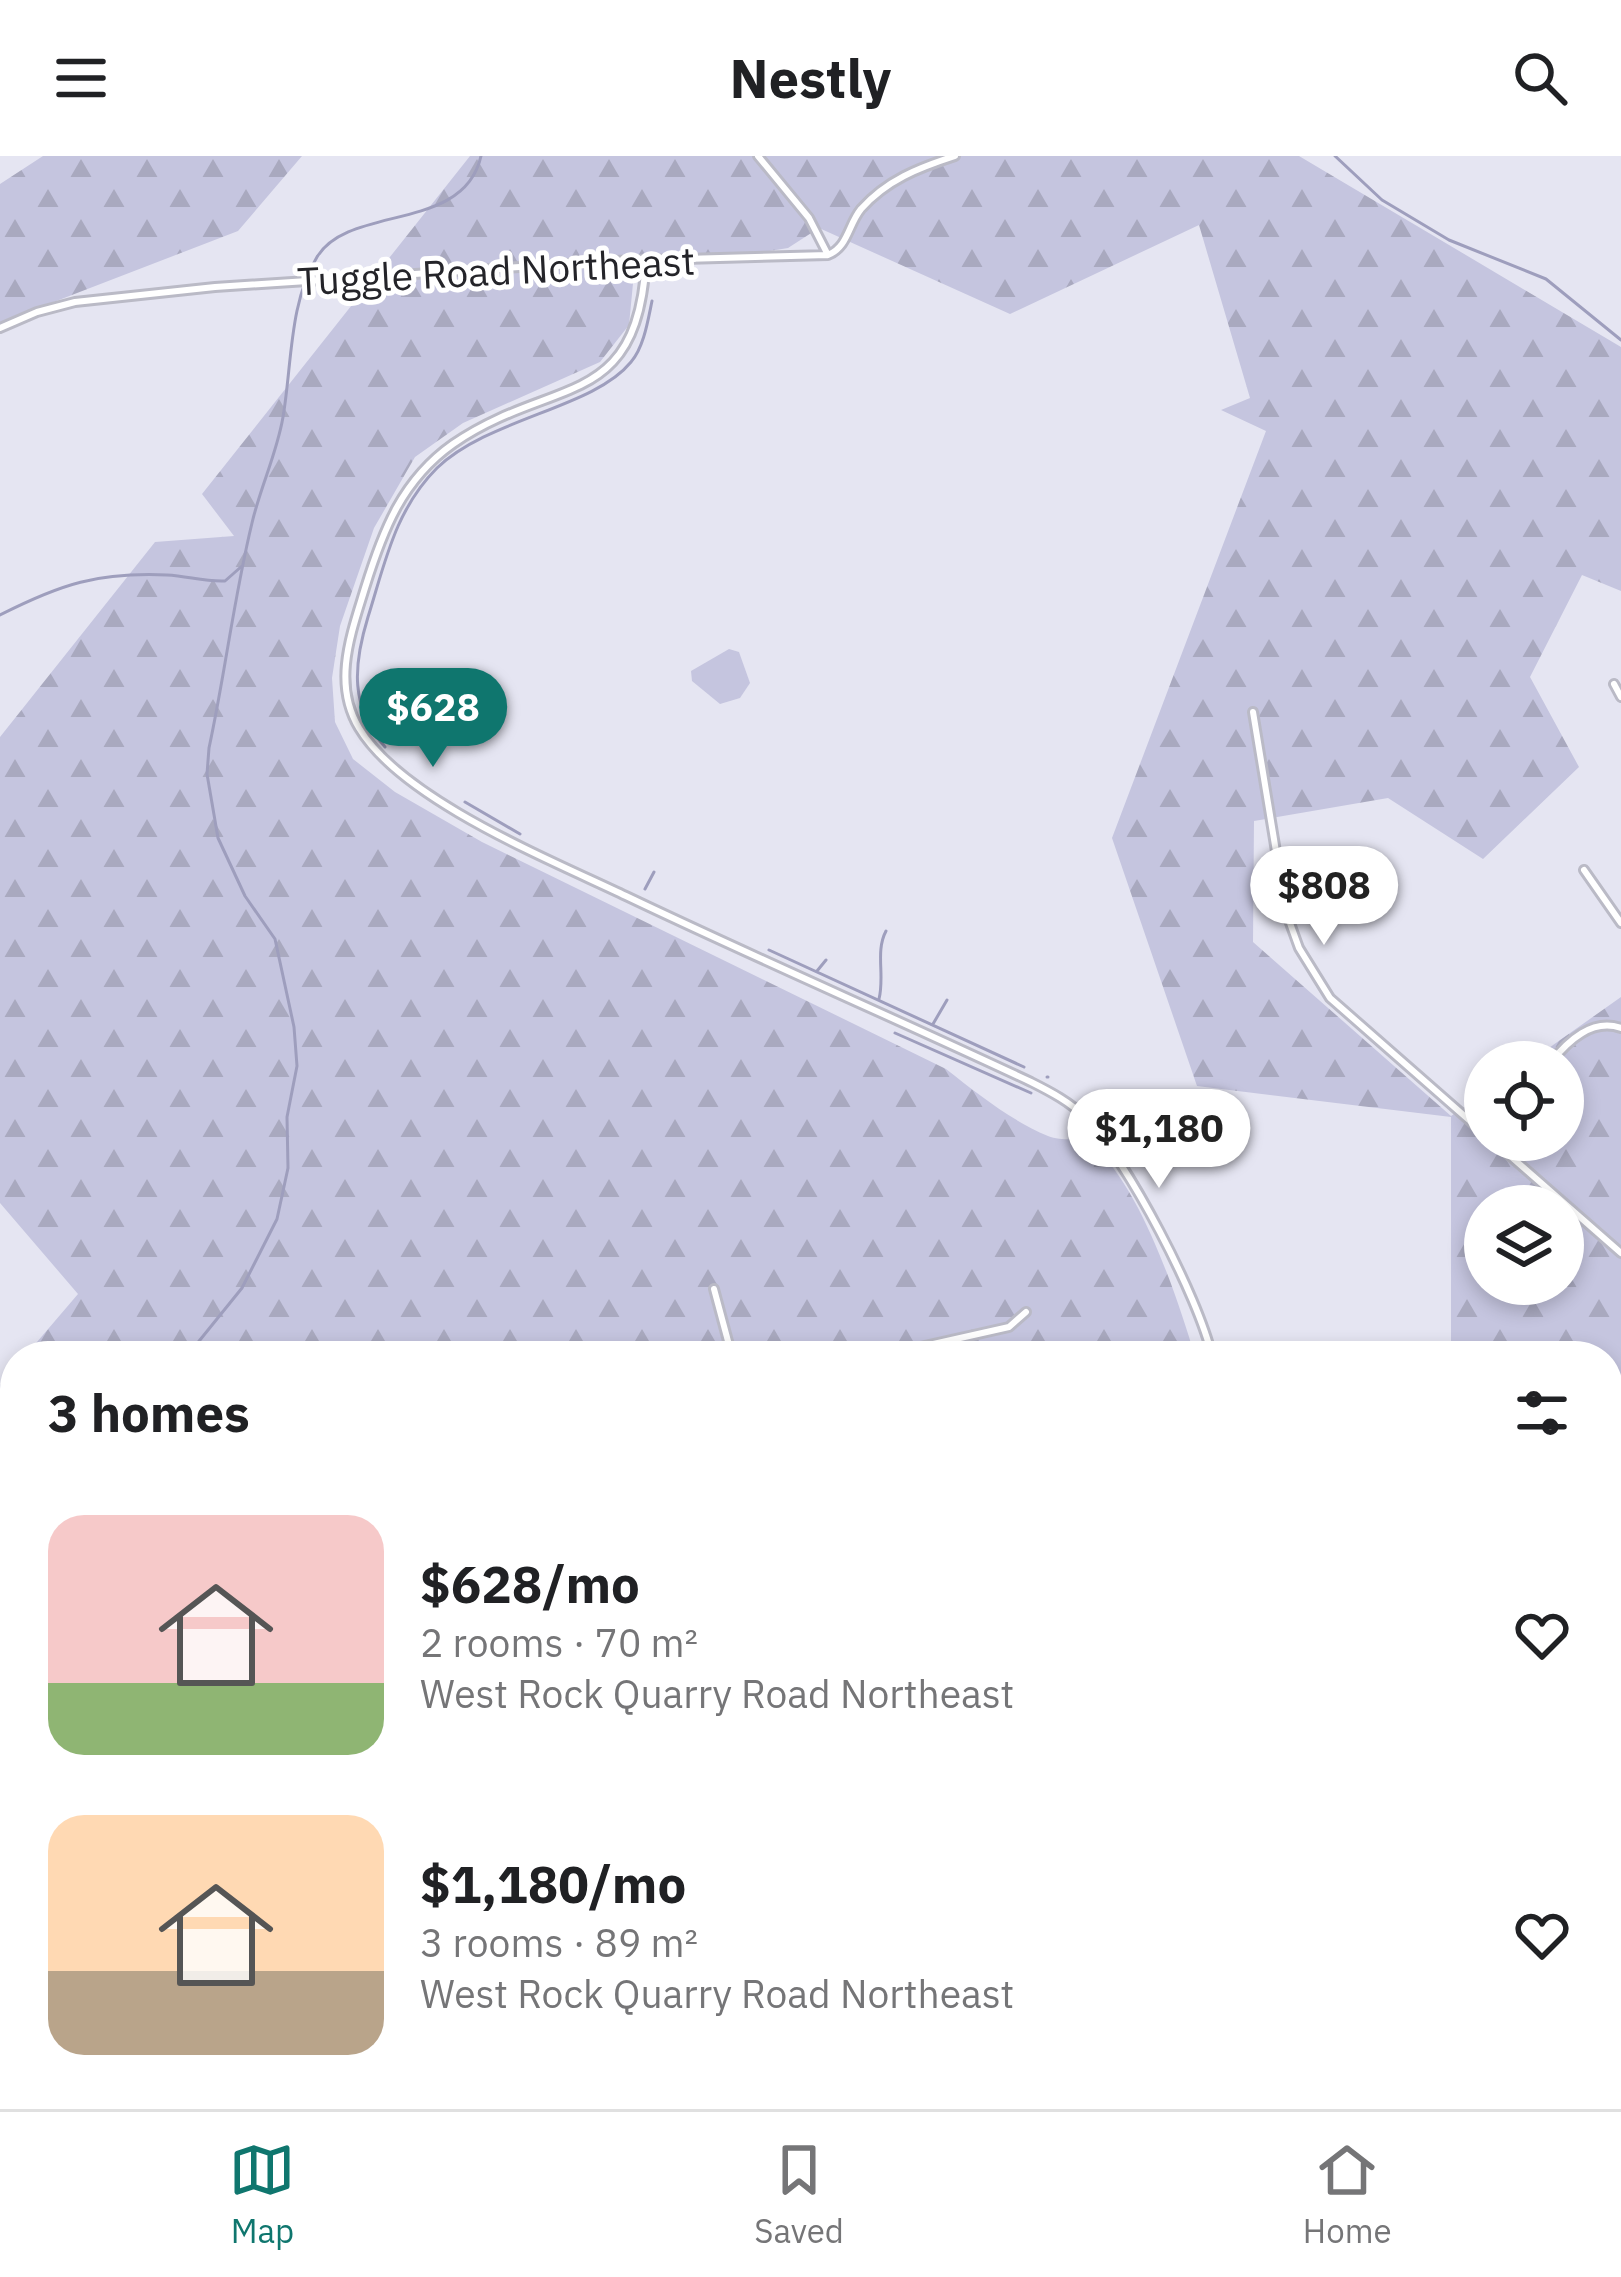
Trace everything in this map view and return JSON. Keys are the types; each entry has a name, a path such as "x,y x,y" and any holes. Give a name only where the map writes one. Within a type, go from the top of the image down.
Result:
{"street":[{"path":"758,156 808,218 827,255 841,249 858,213 893,179 955,156"},
{"name":"Tuggle Road Northeast","path":"0,328 74,302 132,296 646,260 827,255"},
{"path":"646,260 635,330 611,366 583,384 511,412 462,438 427,465 398,502 379,544 348,647 345,685 354,719 391,765 493,830 1018,1076 1074,1107 1100,1136 1157,1229 1194,1300 1207,1341"},
{"path":"1614,684 1621,697"},
{"path":"1252,712 1286,912 1299,948 1330,998 1464,1116"},
{"path":"1584,870 1621,923"},
{"path":"1574,1041 1587,1029 1613,1024 1621,1028"},
{"path":"1516,1161 1621,1253"},
{"path":"714,1288 728,1341"},
{"path":"951,1341 1009,1327 1026,1312"}],"green space":[{"path":"43,156 302,156 238,231 20,315 0,331 0,184"},
{"path":"470,156 1299,156 1621,347 1621,591 1582,575 1530,677 1579,767 1483,859 1388,798 1254,821 1253,942 1451,1116 1464,1107 1464,1161 1584,1161 1584,1041 1559,1041 1621,997 1621,1341 1451,1341 1451,1117 1197,1086 1112,838 1266,431 1221,410 1250,398 1199,225 1010,314 819,228 788,248 634,273 629,325 600,362 463,423 415,457 374,528 340,626 332,678 335,722 353,759 395,792 482,842 946,1069 1034,1130 1093,1146 1142,1215 1190,1341 38,1341 78,1294 0,1203 0,737 155,542 234,536 202,494"},
{"path":"729,649 739,652 750,683 740,698 720,704 692,681 691,671"}],"waterway":[{"path":"199,1341 242,1288 277,1219 288,1168 287,1117 297,1066 294,1027 275,939 245,896 218,838 207,774 246,551 283,417 301,294 317,257 333,241 453,197 470,180 481,156"},
{"path":"1335,156 1382,200 1449,240 1546,279 1621,340"},
{"path":"385,747 365,717 358,669 386,557 411,501 437,468 459,451 614,378 639,349 652,301"},
{"path":"0,615 42,595 100,578 167,575 225,581 242,566"},
{"path":"465,802 520,834"},
{"path":"645,889 654,872"},
{"path":"879,999 886,931"},
{"path":"769,950 1024,1067"},
{"path":"817,971 826,960"},
{"path":"933,1024 947,1000"},
{"path":"895,1033 1031,1093"}]}
